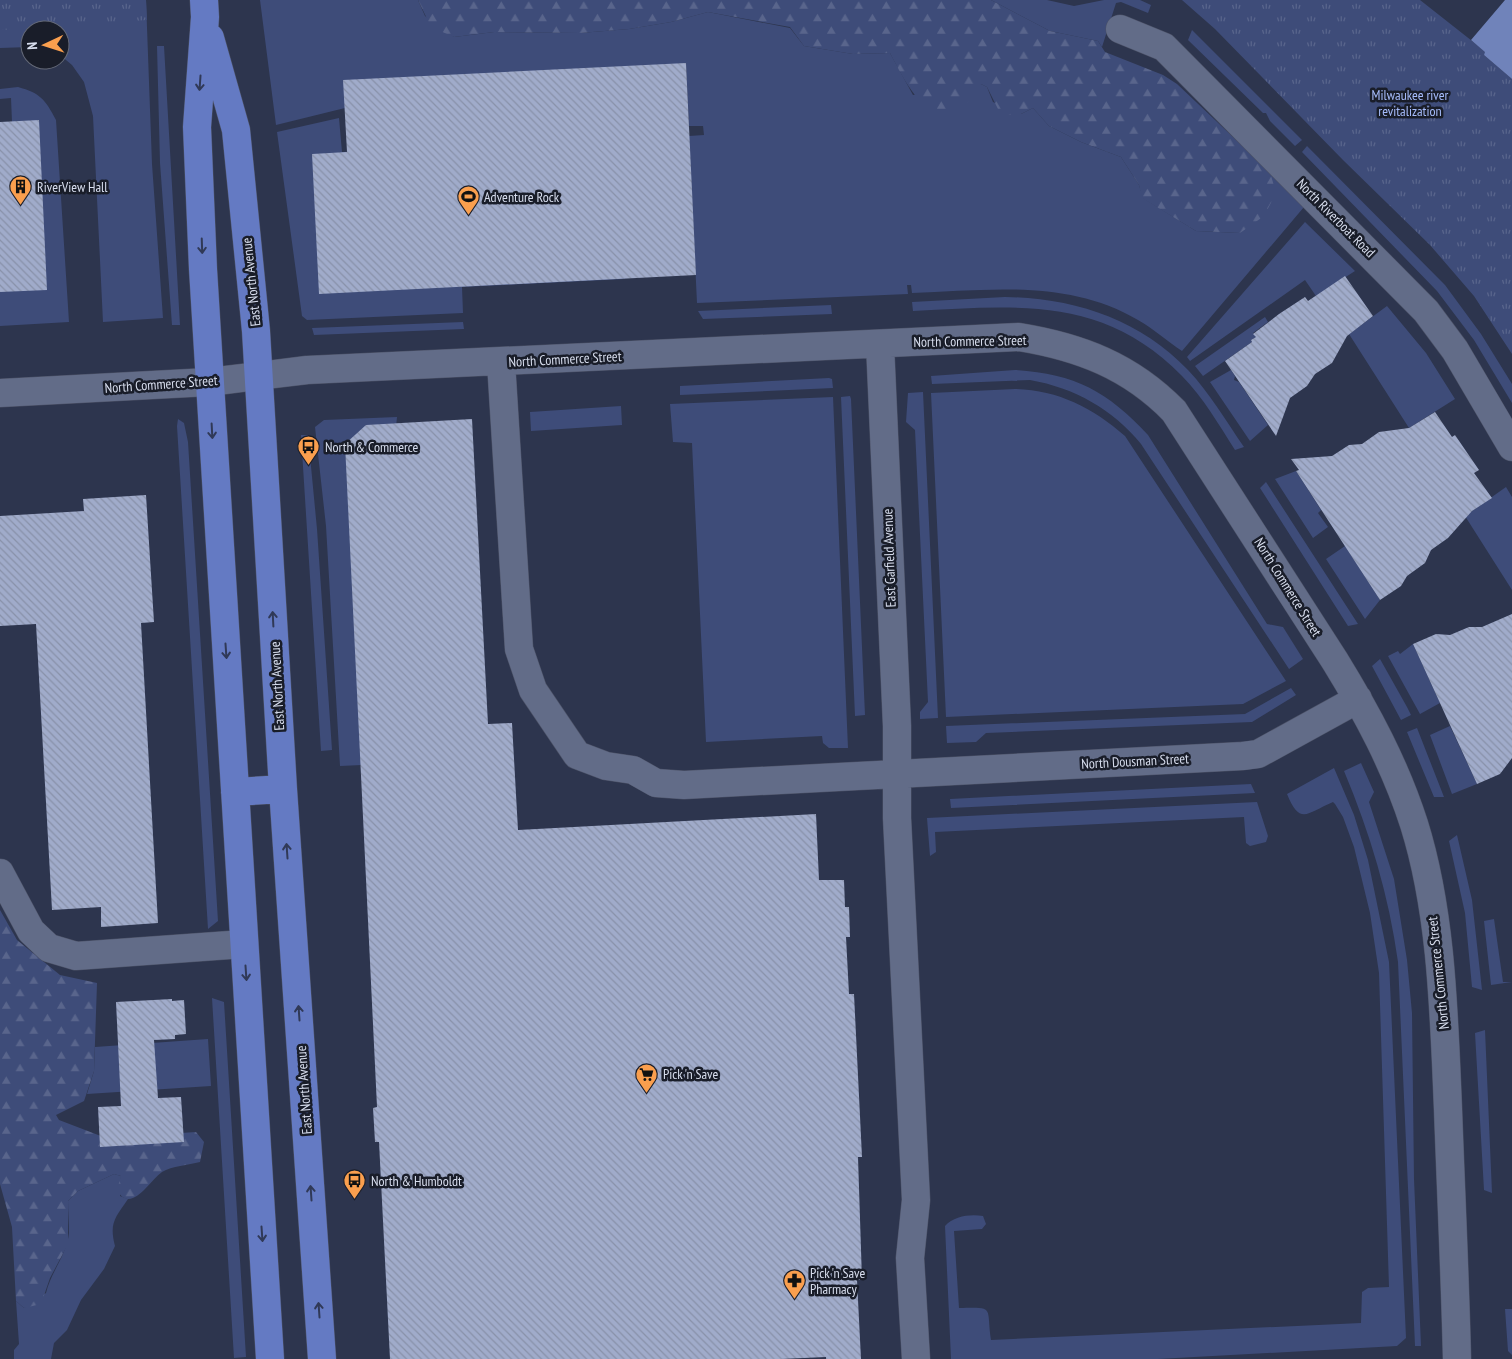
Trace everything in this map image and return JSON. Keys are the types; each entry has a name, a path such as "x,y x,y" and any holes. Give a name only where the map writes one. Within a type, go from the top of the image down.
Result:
{"main road":[{"name":"East North Avenue","path":"204,9 236,130 258,376 283,789 322,1359"},
{"name":"East North Avenue","path":"204,9 197,127 210,382 270,1359"},
{"path":"235,792 283,789"}],"street":[{"name":"North Riverboat Road","path":"1120,29 1164,47 1426,310 1455,350 1512,447"},
{"name":"North Commerce Street","path":"0,393 210,382 308,370 1019,337 1057,343 1097,357 1156,392 1174,411 1218,477 1358,699 1393,766 1414,825 1426,872 1444,1012 1457,1359"},
{"name":"East Garfield Avenue","path":"880,344 897,773 897,818 916,1200 910,1258 916,1359"},
{"name":"North Dousman Street","path":"501,362 519,649 533,690 578,755 606,766 633,770 656,783 684,785 1258,754 1358,699"},
{"path":"0,873 31,931 49,948 76,956 244,944"}],"green space":[{"path":"0,0 146,0 152,164 163,318 103,322 93,116 84,82 70,63 70,20 20,20 20,47 0,48"},
{"path":"0,0 146,0 147,20 70,25 70,20 20,20 20,29 0,30"},
{"path":"260,0 418,0 425,16 454,37 494,32 580,33 629,29 671,22 708,12 790,28 804,46 853,54 890,53 913,95 981,84 987,87 993,102 1021,114 1033,108 1049,126 1081,142 1121,157 1139,185 1143,198 1196,231 1240,233 1270,172 1304,207 1182,351 1138,320 1111,307 1084,298 1028,290 999,289 912,293 911,285 907,285 908,294 697,303 689,136 704,135 703,126 689,126 686,63 345,108 276,125"},
{"path":"418,0 991,0 1050,31 1098,41 1105,52 1163,75 1177,84 1270,172 1276,193 1264,216 1240,233 1196,231 1142,198 1139,185 1121,157 1081,142 1049,126 1033,108 1021,114 1001,115 987,87 981,84 964,106 951,113 939,113 928,108 918,99 890,53 853,54 804,46 790,27 708,12 671,22 629,29 580,33 494,32 454,37 431,27"},
{"path":"991,0 1047,0 1074,6 1104,0 1140,0 1151,5 1148,13 1121,2 1116,3 1102,47 1098,41 1050,31"},
{"name":"Milwaukee river revitalization","path":"1182,0 1420,0 1486,52 1484,55 1512,79 1512,354 1474,296 1430,245 1343,160 1215,29"},
{"path":"1192,30 1302,140 1295,146 1270,121 1266,113 1263,113 1188,40"},
{"path":"157,46 164,46 180,325 172,325 160,163"},
{"path":"18,87 32,92 41,98 49,107 56,120 69,322 0,326 0,292 12,122 11,98 0,99 0,89"},
{"name":"Adventure Rock","path":"339,118 342,152 617,138 625,279 462,287 463,313 307,320 302,316 277,132"},
{"path":"1307,146 1445,285 1481,334 1512,384 1512,403 1474,340 1437,291 1302,152"},
{"path":"1305,222 1355,271 1316,296 1305,280 1190,361 1187,357"},
{"path":"1005,297 1031,298 1080,307 1127,325 1148,337 1169,352 1196,379 1244,447 1235,450 1204,402 1182,376 1152,350 1121,331 1089,319 1056,311 1023,308 987,308 913,311 912,302"},
{"path":"831,305 832,314 703,319 698,311"},
{"path":"1387,306 1426,353 1455,399 1409,428 1349,334"},
{"path":"1265,317 1268,322 1253,333 1256,337 1251,340 1252,342 1203,376 1195,366"},
{"path":"463,322 464,329 314,335 312,328"},
{"path":"1015,370 1055,376 1089,388 1104,396 1118,407 1148,435 1267,624 1283,627 1303,659 1289,669 1141,444 1118,420 1105,410 1062,388 1030,380 932,384 931,376"},
{"path":"1231,370 1235,376 1234,380 1239,382 1268,425 1250,441 1210,382"},
{"path":"832,379 833,388 680,395 680,386"},
{"path":"1015,389 1046,393 1074,402 1100,417 1125,436 1286,681 1243,704 946,717 931,393"},
{"path":"923,392 938,718 920,719 920,712 928,702 915,430 906,422 908,393"},
{"path":"850,396 865,715 855,716 841,397"},
{"path":"833,397 848,748 829,748 823,743 822,736 706,742 692,443 673,442 670,404"},
{"path":"621,406 622,425 531,431 530,412"},
{"path":"397,417 362,765 340,766 326,526 315,427 324,420"},
{"path":"178,419 184,423 188,442 218,921 208,929 177,426"},
{"path":"301,435 308,435 317,529 332,750 321,751"},
{"path":"1296,471 1321,510 1318,513 1328,527 1313,538 1275,479"},
{"path":"1266,482 1358,624 1348,626 1260,488"},
{"path":"1506,487 1512,497 1512,590 1465,516"},
{"path":"1345,546 1380,600 1365,619 1326,559"},
{"path":"1413,644 1440,703 1420,714 1388,656 1398,651 1400,654"},
{"path":"1380,659 1411,715 1401,720 1372,666"},
{"path":"1291,688 1296,695 1252,722 986,733 976,742 947,743 946,726 1245,714"},
{"path":"1450,726 1477,784 1452,794 1430,735"},
{"path":"1417,728 1444,797 1434,797 1407,732"},
{"path":"1361,763 1374,792 1369,802 1394,879 1407,960 1412,1013 1414,1179 1421,1346 1415,1346 1398,962 1384,889 1370,841 1344,771"},
{"path":"1334,768 1354,815 1368,860 1389,962 1406,1338 1397,1346 1158,1359 951,1359 945,1226 958,1218 973,1215 983,1216 986,1224 982,1229 954,1231 959,1308 979,1308 987,1311 991,1340 1361,1323 1362,1292 1368,1288 1389,1287 1379,973 1370,913 1354,847 1343,817 1335,804 1333,802 1310,813 1300,813 1296,810 1287,794"},
{"path":"1251,784 1255,793 951,808 950,799"},
{"path":"1257,802 1268,836 1266,842 1250,846 1246,843 1244,817 935,832 936,852 930,856 927,818"},
{"path":"1457,835 1472,900 1482,990 1472,987 1465,913 1449,841"},
{"path":"0,910 17,940 60,975 97,983 94,1071 84,1101 56,1115 59,1120 106,1138 196,1132 204,1142 200,1162 175,1167 162,1172 134,1198 122,1197 117,1190 121,1176 114,1174 78,1191 68,1201 68,1244 50,1278 41,1304 24,1308 16,1301 12,1227 0,1184"},
{"path":"1494,919 1503,982 1512,982 1491,985 1484,921"},
{"path":"212,998 224,1002 246,1357 234,1358"},
{"path":"1485,1030 1492,1193 1484,1190 1475,1033"},
{"path":"208,1039 211,1086 87,1094 94,1071 95,1047"},
{"path":"114,1174 121,1176 120,1196 128,1199 114,1221 113,1238 115,1246 104,1269 81,1300 67,1330 54,1343 51,1359 14,1359 14,1350 19,1344 16,1301 24,1308 46,1293 68,1241 68,1201 78,1191"},
{"path":"1505,1309 1512,1309 1512,1355 1508,1351"}],"shaded area":[{"path":"1505,0 1512,0 1512,79 1484,55 1485,52 1471,40"}],"building":[{"path":"686,63 696,275 319,294 312,154 347,152 343,80"},
{"name":"RiverView Hall","path":"39,120 47,290 0,292 0,122"},
{"path":"1345,276 1373,316 1347,336 1332,363 1315,374 1307,386 1290,398 1276,436 1225,361 1252,342 1251,340 1256,337 1253,334 1279,314 1305,297 1308,301"},
{"path":"1435,412 1452,437 1455,435 1479,470 1474,473 1492,498 1472,511 1448,538 1431,550 1425,563 1407,576 1401,586 1380,600 1296,471 1299,470 1291,459 1332,456 1349,445 1362,444 1379,432 1409,428"},
{"path":"472,419 488,724 512,723 518,830 816,814 819,880 844,880 845,907 849,907 850,937 846,937 849,994 854,994 862,1157 858,1157 862,1280 857,1280 861,1359 826,1359 826,1357 781,1359 390,1359 379,1142 375,1142 373,1108 377,1107 345,444 366,425"},
{"path":"146,495 154,622 141,623 158,923 101,927 101,907 52,910 36,624 0,626 0,516 84,511 83,499"},
{"path":"1512,614 1512,758 1500,774 1477,784 1413,644 1436,634 1450,635 1469,627 1482,627"},
{"path":"172,999 172,1001 184,1000 186,1034 175,1035 175,1039 154,1040 158,1098 181,1097 184,1142 100,1147 98,1107 121,1106 116,1002"}],"place":[{"name":"RiverView Hall","path":"21,206"},
{"name":"Adventure Rock","path":"468,216"},
{"name":"North & Commerce","path":"309,466"},
{"name":"Pick 'n Save","path":"647,1093"},
{"name":"North & Humboldt","path":"355,1200"},
{"name":"Pick 'n Save Pharmacy","path":"794,1300"}]}
